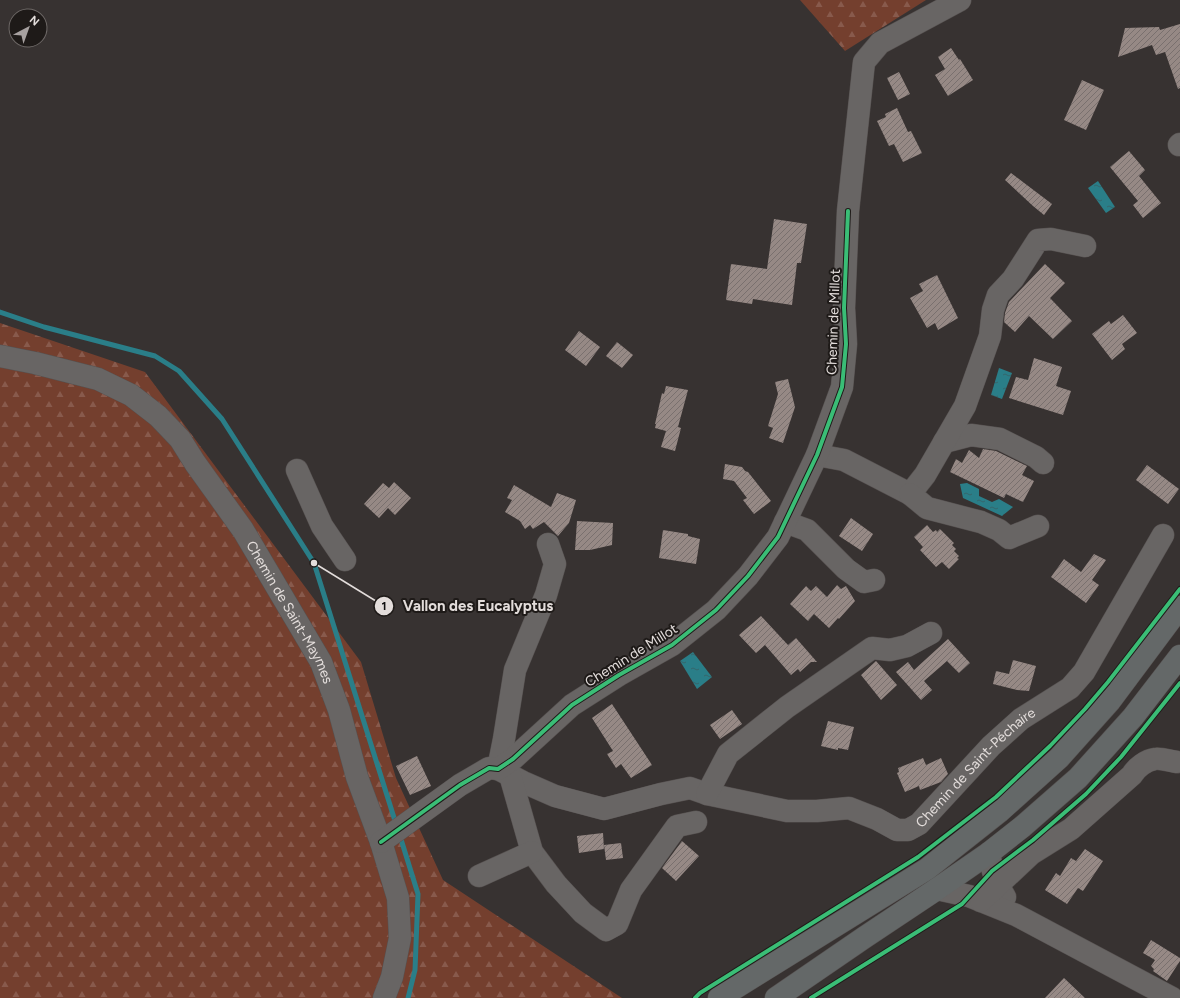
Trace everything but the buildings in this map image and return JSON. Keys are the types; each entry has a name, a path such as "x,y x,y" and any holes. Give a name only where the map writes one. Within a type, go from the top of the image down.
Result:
{"main road":[{"path":"719,998 927,868 999,812 1059,758 1110,701 1180,607"},
{"path":"776,998 989,853 1022,827 1078,778 1133,717 1180,656"}],"street":[{"name":"Chemin de Millot","path":"387,838 460,785 489,768 504,772 513,759 572,705 619,675 672,645 716,610 748,576 778,537 817,455 842,387 846,344 844,308 848,211 864,62 880,43 960,0"},
{"path":"910,494 925,475 965,406 990,336 993,310 998,295 1013,279 1038,240 1051,239 1085,246"},
{"name":"Chemin de Saint-Maymes","path":"0,356 98,379 131,395 158,416 180,439 242,530 321,662 339,710 357,777 387,838 398,898 400,938 392,977 384,998"},
{"path":"944,442 971,435 1000,439 1036,457 1043,463"},
{"path":"817,455 844,460 910,494 927,508 981,522 999,530 1009,538 1038,526"},
{"path":"297,470 322,526 346,560"},
{"path":"785,522 807,530 846,569 864,582 874,580"},
{"name":"Chemin de Saint-Péchaire","path":"504,772 555,796 604,809 690,788 707,794 787,811 817,811 849,808 877,818 897,830 908,830 919,824 991,746 1022,719 1070,688 1084,672 1163,535"},
{"path":"548,544 555,564 546,596 515,670 504,739 504,772 532,852 556,884 582,913 606,930 617,924 631,890 677,826 696,822"},
{"path":"707,794 728,754 787,708 872,648 890,650 908,646 931,633"},
{"path":"981,901 1031,854 1071,829 1132,775 1134,771 1147,762 1155,759 1177,762"},
{"path":"479,876 532,852"},
{"path":"989,853 992,871 998,886 1016,915"},
{"path":"937,889 969,896 1016,915 1172,998"}],"green space":[{"path":"800,0 926,0 845,51"},
{"path":"0,323 145,372 361,662 396,778 443,880 622,998 0,998"}],"water":[{"path":"1098,181 1115,207 1106,213 1088,188"},
{"path":"999,368 1012,373 1002,399 991,395"},
{"path":"967,483 979,489 979,496 992,502 999,499 1013,507 1002,516 963,498 960,484"},
{"path":"693,652 712,677 697,689 680,661"}],"waterway":[{"path":"0,312 44,327 155,356 179,371 222,419 314,563 396,824"},
{"path":"400,836 418,894 415,970 408,998"}],"cycle path":[{"path":"381,842 460,785 489,768 498,769 513,759 572,705 619,675 672,645 716,610 748,576 778,537 817,455 842,387 846,344 844,308 848,211"},
{"path":"695,998 700,993 918,857 996,797 1050,746 1085,709 1108,682 1180,589"},
{"path":"811,998 962,904 992,871 1033,840 1086,794 1121,757 1180,683"}],"place":[{"name":"Vallon des Eucalyptus","path":"314,563"}]}
